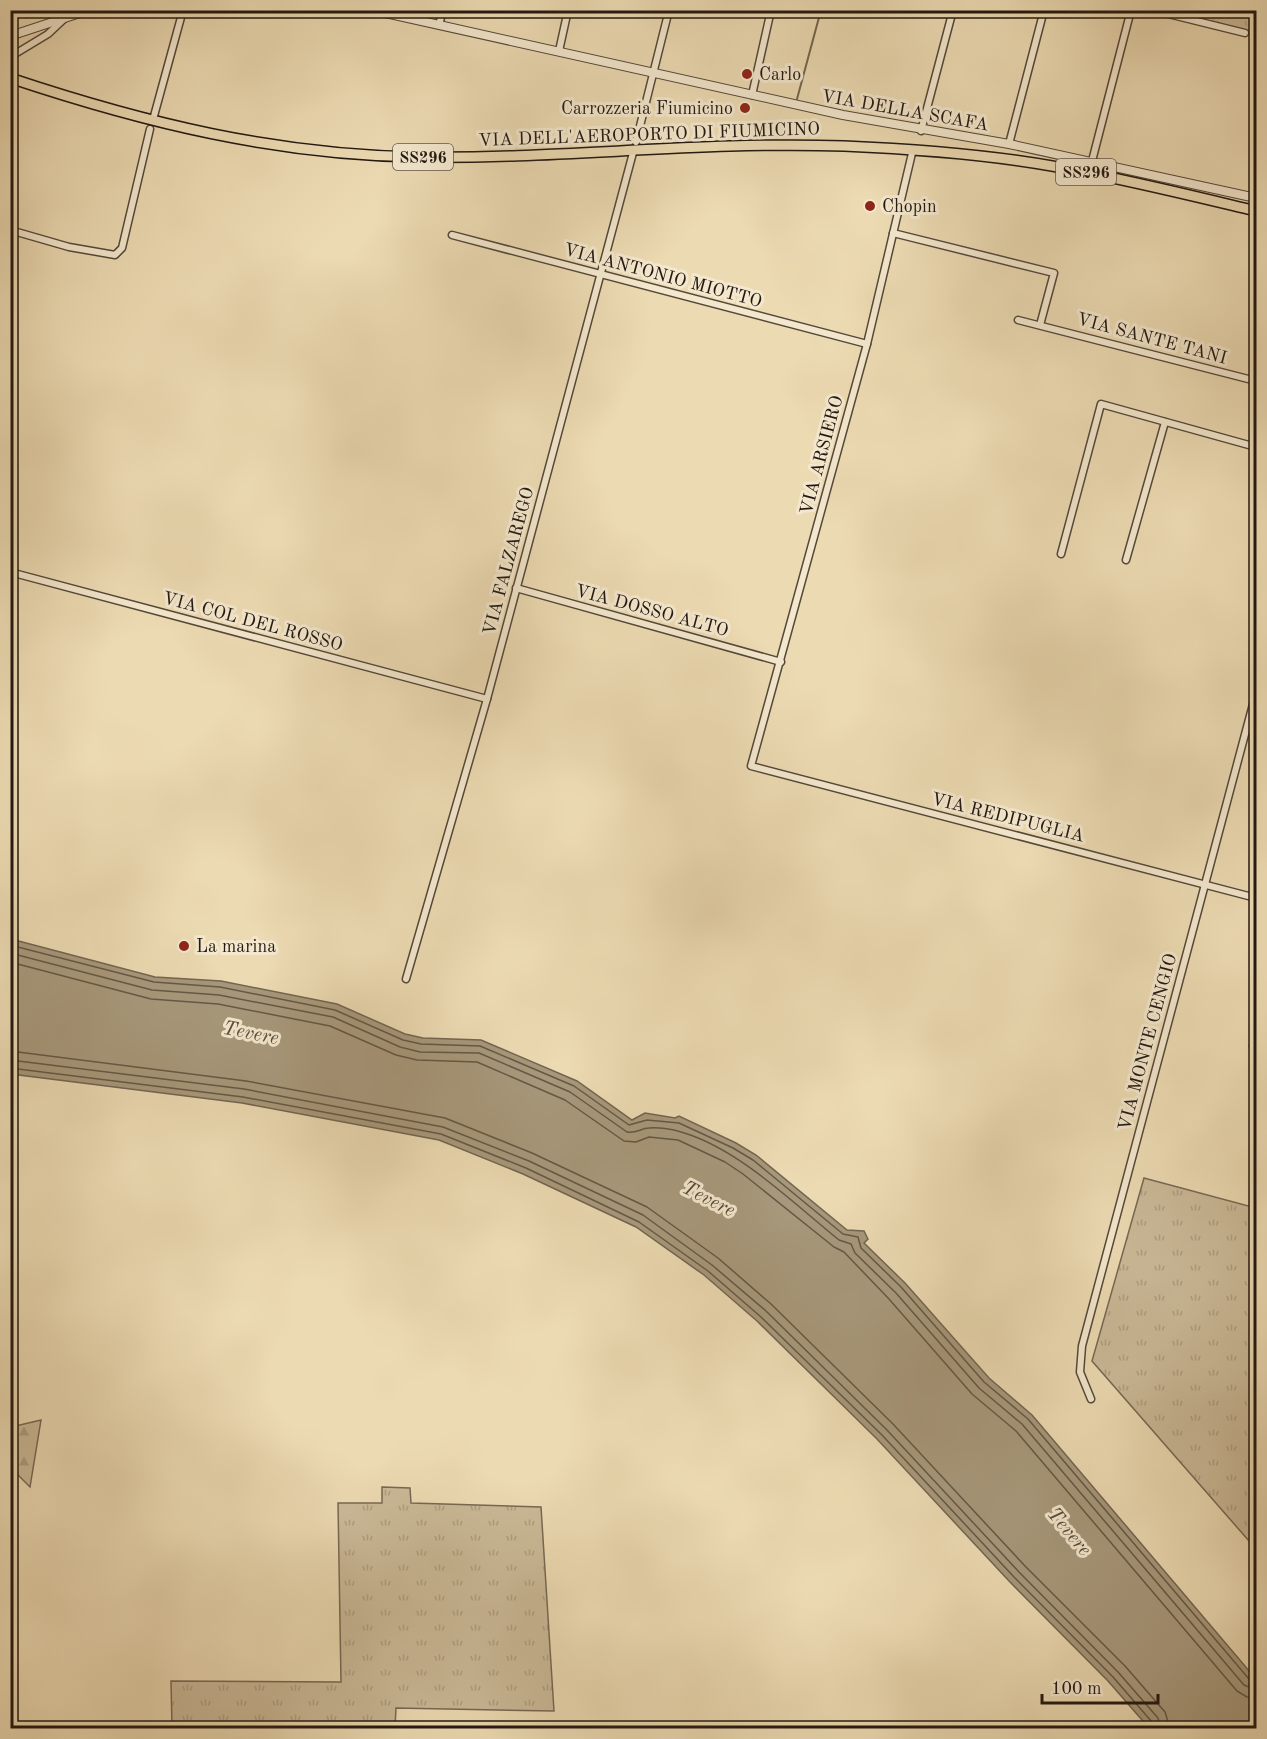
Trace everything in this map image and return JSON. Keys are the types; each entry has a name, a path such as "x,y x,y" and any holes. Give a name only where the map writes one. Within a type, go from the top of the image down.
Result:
{"main road":[{"name":"VIA DELL'AEROPORTO DI FIUMICINO","path":"10,78 158,124 214,135 342,153 419,157 635,146 841,146 913,149 1048,165 1257,211"}],"street":[{"path":"10,36 89,10"},
{"path":"154,116 183,10"},
{"name":"VIA DELLA SCAFA","path":"372,10 652,74 921,131 1009,144 1092,161 1257,198"},
{"path":"440,25 443,10"},
{"path":"559,51 568,10"},
{"name":"VIA FALZAREGO","path":"406,979 487,699 603,275 669,10"},
{"path":"752,95 771,10"},
{"path":"921,131 953,10"},
{"path":"1009,144 1044,10"},
{"path":"1092,161 1131,10"},
{"path":"1152,10 1245,33"},
{"path":"10,57 48,34 64,19"},
{"path":"10,230 69,247 115,255 122,248 150,129"},
{"name":"VIA ARSIERO","path":"751,766 867,344 913,149"},
{"path":"893,233 1054,273 1040,325"},
{"name":"VIA ANTONIO MIOTTO","path":"452,235 867,344"},
{"name":"VIA SANTE TANI","path":"1018,320 1257,381"},
{"path":"1061,554 1101,404 1257,447"},
{"path":"1126,560 1165,422"},
{"name":"VIA COL DEL ROSSO","path":"10,572 487,699"},
{"name":"VIA DOSSO ALTO","path":"516,588 781,662"},
{"name":"VIA MONTE CENGIO","path":"1091,1399 1080,1371 1082,1346 1257,693"},
{"name":"VIA REDIPUGLIA","path":"751,766 1257,898"},
{"path":"1253,1046 1257,1033"}],"green space":[{"path":"1174,10 1256,11 1256,33 1174,12"},
{"path":"1144,1178 1256,1208 1256,1549 1092,1361"},
{"path":"41,1420 30,1487 11,1468 11,1427"},
{"path":"382,1487 410,1488 411,1503 541,1507 554,1711 396,1708 395,1728 172,1728 171,1681 341,1682 338,1503 382,1503"}],"water":[{"name":"Tevere","path":"11,939 155,977 221,981 337,1004 405,1034 423,1038 481,1040 577,1081 632,1120 645,1113 675,1118 679,1116 756,1155 847,1230 864,1231 868,1239 864,1243 905,1283 989,1378 1032,1415 1256,1679 1256,1728 1149,1728 1108,1681 1009,1581 877,1439 757,1321 704,1275 636,1227 523,1174 439,1140 242,1103 11,1074"}],"waterway":[{"path":"797,99 821,10"}],"place":[{"name":"Carlo","path":"747,74"},
{"name":"Carrozzeria Fiumicino","path":"745,108"},
{"name":"Chopin","path":"870,206"},
{"name":"La marina","path":"184,946"}]}
